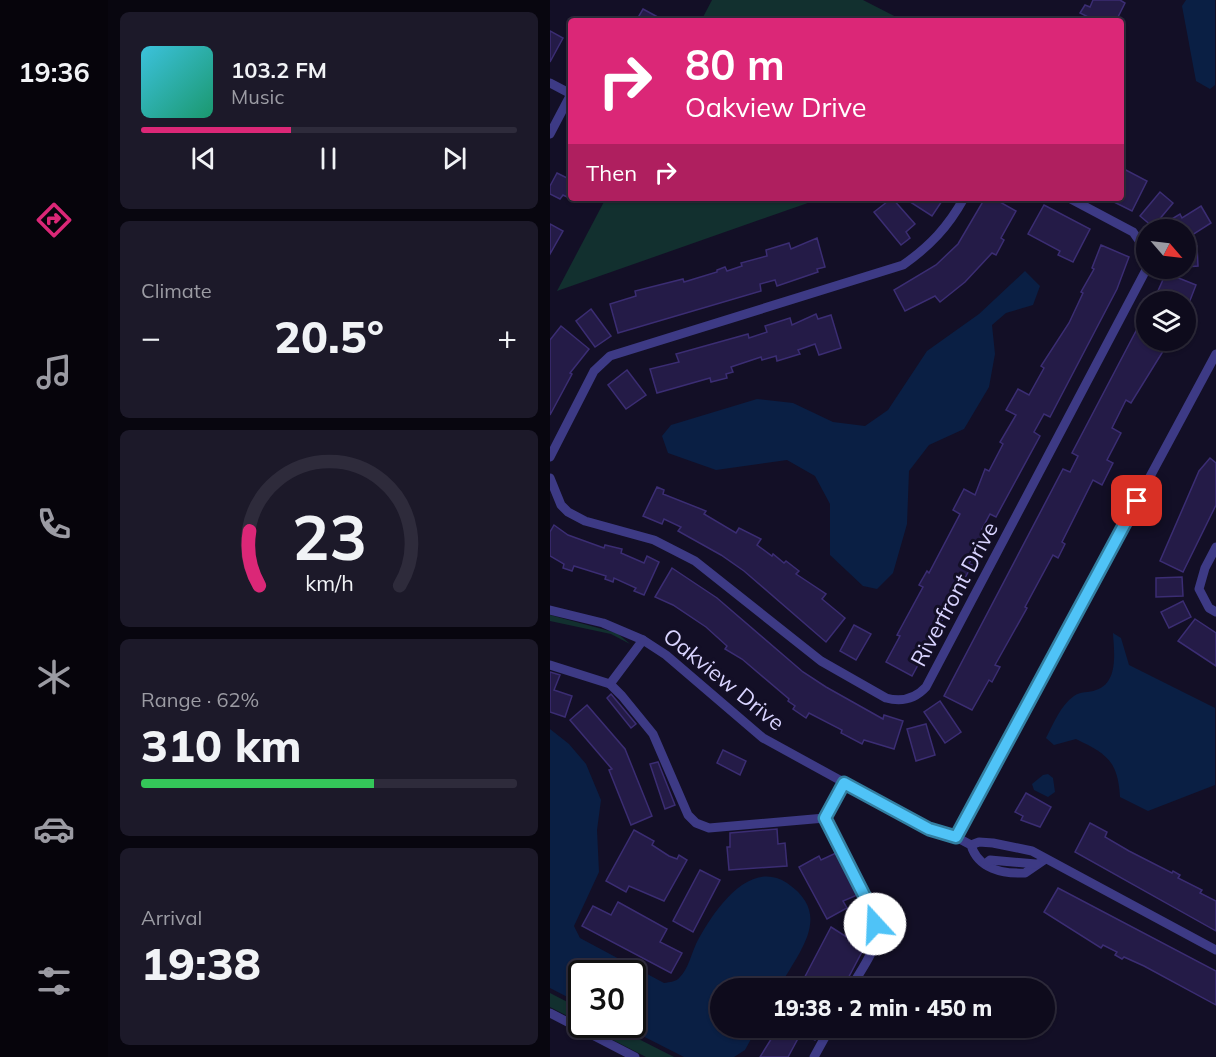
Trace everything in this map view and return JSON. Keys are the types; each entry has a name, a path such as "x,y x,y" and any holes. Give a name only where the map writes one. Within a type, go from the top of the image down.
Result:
{"street":[{"path":"550,83 568,92"},
{"path":"550,134 568,100"},
{"path":"550,457 594,371 610,356 902,265 945,229 962,201"},
{"path":"1075,201 1133,232 1136,236"},
{"name":"Riverfront Drive","path":"556,501 585,521 654,540 696,561 821,661 845,676 894,700 917,695 932,677 1141,279"},
{"path":"956,837 1216,354"},
{"path":"550,509 556,501 551,482"},
{"path":"1216,547 1204,568 1199,589 1209,608 1216,612"},
{"name":"Oakview Drive","path":"550,610 603,623 643,640 666,655 763,738 929,829 956,837 971,845"},
{"name":"Oakview Drive","path":"610,684 643,640"},
{"path":"550,665 610,684 653,734 681,804 696,823 709,828 825,818"},
{"path":"825,818 844,783"},
{"path":"825,818 867,901 875,924 875,942 856,978"},
{"path":"1040,862 1030,871 1017,868 990,868 973,852 971,845 979,842 1032,851 1040,862 1216,950"},
{"path":"1017,868 1018,848"},
{"path":"550,1013 635,1057"},
{"path":"814,1057 824,1038"}],"green space":[{"path":"712,0 863,0 898,18 703,18"},
{"path":"604,201 813,201 557,291"},
{"path":"550,615 617,633 630,644 611,634 550,621"},
{"path":"550,993 568,1002 568,1016 550,1007"},
{"path":"609,1038 637,1038 674,1057 646,1057"}],"water":[{"path":"1186,0 1215,0 1215,85 1210,89 1196,81 1182,6"},
{"path":"1025,271 1040,286 1033,305 1006,313 992,325 995,354 989,387 964,429 929,445 909,471 907,524 893,573 877,589 863,586 830,555 830,504 815,476 787,460 716,470 668,453 662,436 671,425 757,399 793,403 833,422 865,426 888,410 927,351 979,314"},
{"path":"1113,633 1121,638 1129,665 1215,708 1215,785 1148,811 1120,797 1117,775 1103,754 1076,739 1054,745 1046,738 1069,700 1079,693 1096,690 1108,681 1114,666"},
{"path":"550,729 569,744 586,764 601,800 597,830 599,872 574,926 580,938 621,960 568,960 568,997 550,988"},
{"path":"1048,774 1053,778 1055,792 1048,797 1034,790 1032,784 1043,775"},
{"path":"758,877 773,877 787,883 801,895 808,908 810,921 803,947 785,978 710,978 710,1038 752,1038 745,1050 734,1057 684,1057 646,1038 646,973 664,983 677,980 683,974 696,944 711,919 732,893 745,883"}],"building":[{"path":"1093,0 1120,0 1125,3 1118,18 1090,18 1080,13 1085,5 1090,7"},
{"path":"643,9 660,18 638,18"},
{"path":"550,31 563,38 550,62"},
{"path":"1124,169 1147,181 1132,211 1112,201 1124,201"},
{"path":"557,173 568,178 567,197 563,195 560,199 550,194 550,186"},
{"path":"1160,192 1173,203 1160,219 1144,219 1140,216"},
{"path":"888,201 895,201 915,224 906,232 910,238 901,245 874,212"},
{"path":"909,201 942,201 932,216"},
{"path":"983,201 998,201 1016,211 1001,238 1004,240 996,255 992,253 965,282 940,302 935,296 905,311 894,290 936,265 958,244"},
{"path":"1044,205 1090,229 1073,262 1058,255 1060,251 1028,234"},
{"path":"1201,206 1211,223 1196,233 1196,219 1172,219 1180,214 1182,218"},
{"path":"550,224 563,231 550,254"},
{"path":"817,238 825,267 817,269 818,272 777,286 775,280 760,284 761,291 618,333 610,304 636,296 635,291 683,279 684,282 717,272 725,267 727,271 742,266 741,263 767,256 766,250 789,243 791,249"},
{"path":"1101,245 1129,257 1117,289 1050,417 1044,414 1034,432 1040,436 996,517 990,514 982,529 989,533 982,546 979,544 969,564 972,565 912,676 886,662 900,636 897,635 923,587 919,585 927,571 929,573 960,514 953,510 964,489 975,495 985,469 989,471 1003,444 1000,442 1016,415 1006,410 1018,389 1029,395 1044,368 1041,366 1069,323 1083,293 1081,292 1094,269 1092,268"},
{"path":"1196,246 1198,266 1196,266"},
{"path":"1163,279 1181,279 1196,285 1194,291 1158,291"},
{"path":"591,309 611,336 595,347 576,321"},
{"path":"816,314 818,319 831,315 841,348 819,355 815,344 798,350 800,354 777,361 776,356 762,360 761,357 731,367 733,372 726,374 727,378 711,382 710,378 657,393 650,369 679,362 676,354 748,334 749,338 767,332 765,326 790,318 792,325"},
{"path":"561,326 589,349 570,373 572,374 550,415 550,340"},
{"path":"1136,331 1136,351 1163,351 1131,403 1126,400 1112,428 1121,433 1107,460 1113,463 1102,485 1093,480 1062,542 1065,544 1058,558 1053,555 995,665 1000,667 992,682 989,680 972,710 944,696 1063,469 1070,472 1078,456 1072,453"},
{"path":"627,370 646,395 626,409 608,385"},
{"path":"1210,458 1216,463 1216,505 1183,572 1160,561 1199,471"},
{"path":"657,487 664,490 663,494 706,511 704,514 736,533 739,528 761,539 757,545 784,563 786,561 799,571 796,574 826,594 822,599 845,618 826,642 744,571 678,531 681,527 664,519 662,524 643,516"},
{"path":"554,525 568,535 604,548 605,545 622,549 621,553 644,563 647,556 659,562 644,595 634,591 636,588 614,578 613,582 605,579 606,576 574,566 572,571 563,568 564,564 550,556 550,532"},
{"path":"672,568 717,598 803,672 883,719 884,715 903,721 894,749 864,740 862,744 841,733 842,730 809,713 806,718 793,709 795,706 788,701 789,699 742,659 725,649 727,646 706,627 673,605 655,597"},
{"path":"1182,577 1183,596 1156,597 1156,578"},
{"path":"1183,601 1191,617 1169,628 1161,612"},
{"path":"1195,619 1216,633 1216,666 1178,641"},
{"path":"854,625 871,634 856,660 840,651"},
{"path":"550,672 560,675 554,690 572,696 565,717 550,712"},
{"path":"611,694 636,724 631,728 607,698"},
{"path":"940,701 961,732 945,743 924,712"},
{"path":"587,705 625,749 652,816 631,825 609,770 612,769 570,720"},
{"path":"926,724 935,755 916,761 907,729"},
{"path":"723,750 746,761 740,775 717,763"},
{"path":"658,762 675,805 665,809 650,764"},
{"path":"1026,793 1051,807 1040,827 1021,820 1023,816 1015,812"},
{"path":"1090,823 1107,832 1105,837 1172,873 1173,871 1180,875 1178,878 1202,890 1200,893 1216,901 1216,931 1075,852"},
{"path":"777,829 778,844 785,843 787,866 729,870 727,847 730,847 730,833"},
{"path":"634,830 654,841 652,845 669,856 677,859 679,855 687,860 664,901 629,886 626,892 606,881"},
{"path":"836,853 857,895 843,901 847,908 827,919 799,867 819,856 821,860"},
{"path":"700,870 720,880 693,932 673,921"},
{"path":"1058,888 1216,971 1216,1005 1144,966 1124,957 1122,959 1115,955 1117,952 1103,945 1101,948 1044,912"},
{"path":"618,902 667,929 660,942 682,953 671,973 582,926 593,906 611,915"},
{"path":"831,927 864,948 848,978 804,978"},
{"path":"772,1038 798,1038 788,1057 760,1057"}],"route":[{"path":"875,924 867,901 825,818 844,783 939,834 956,837 1137,501"}]}
